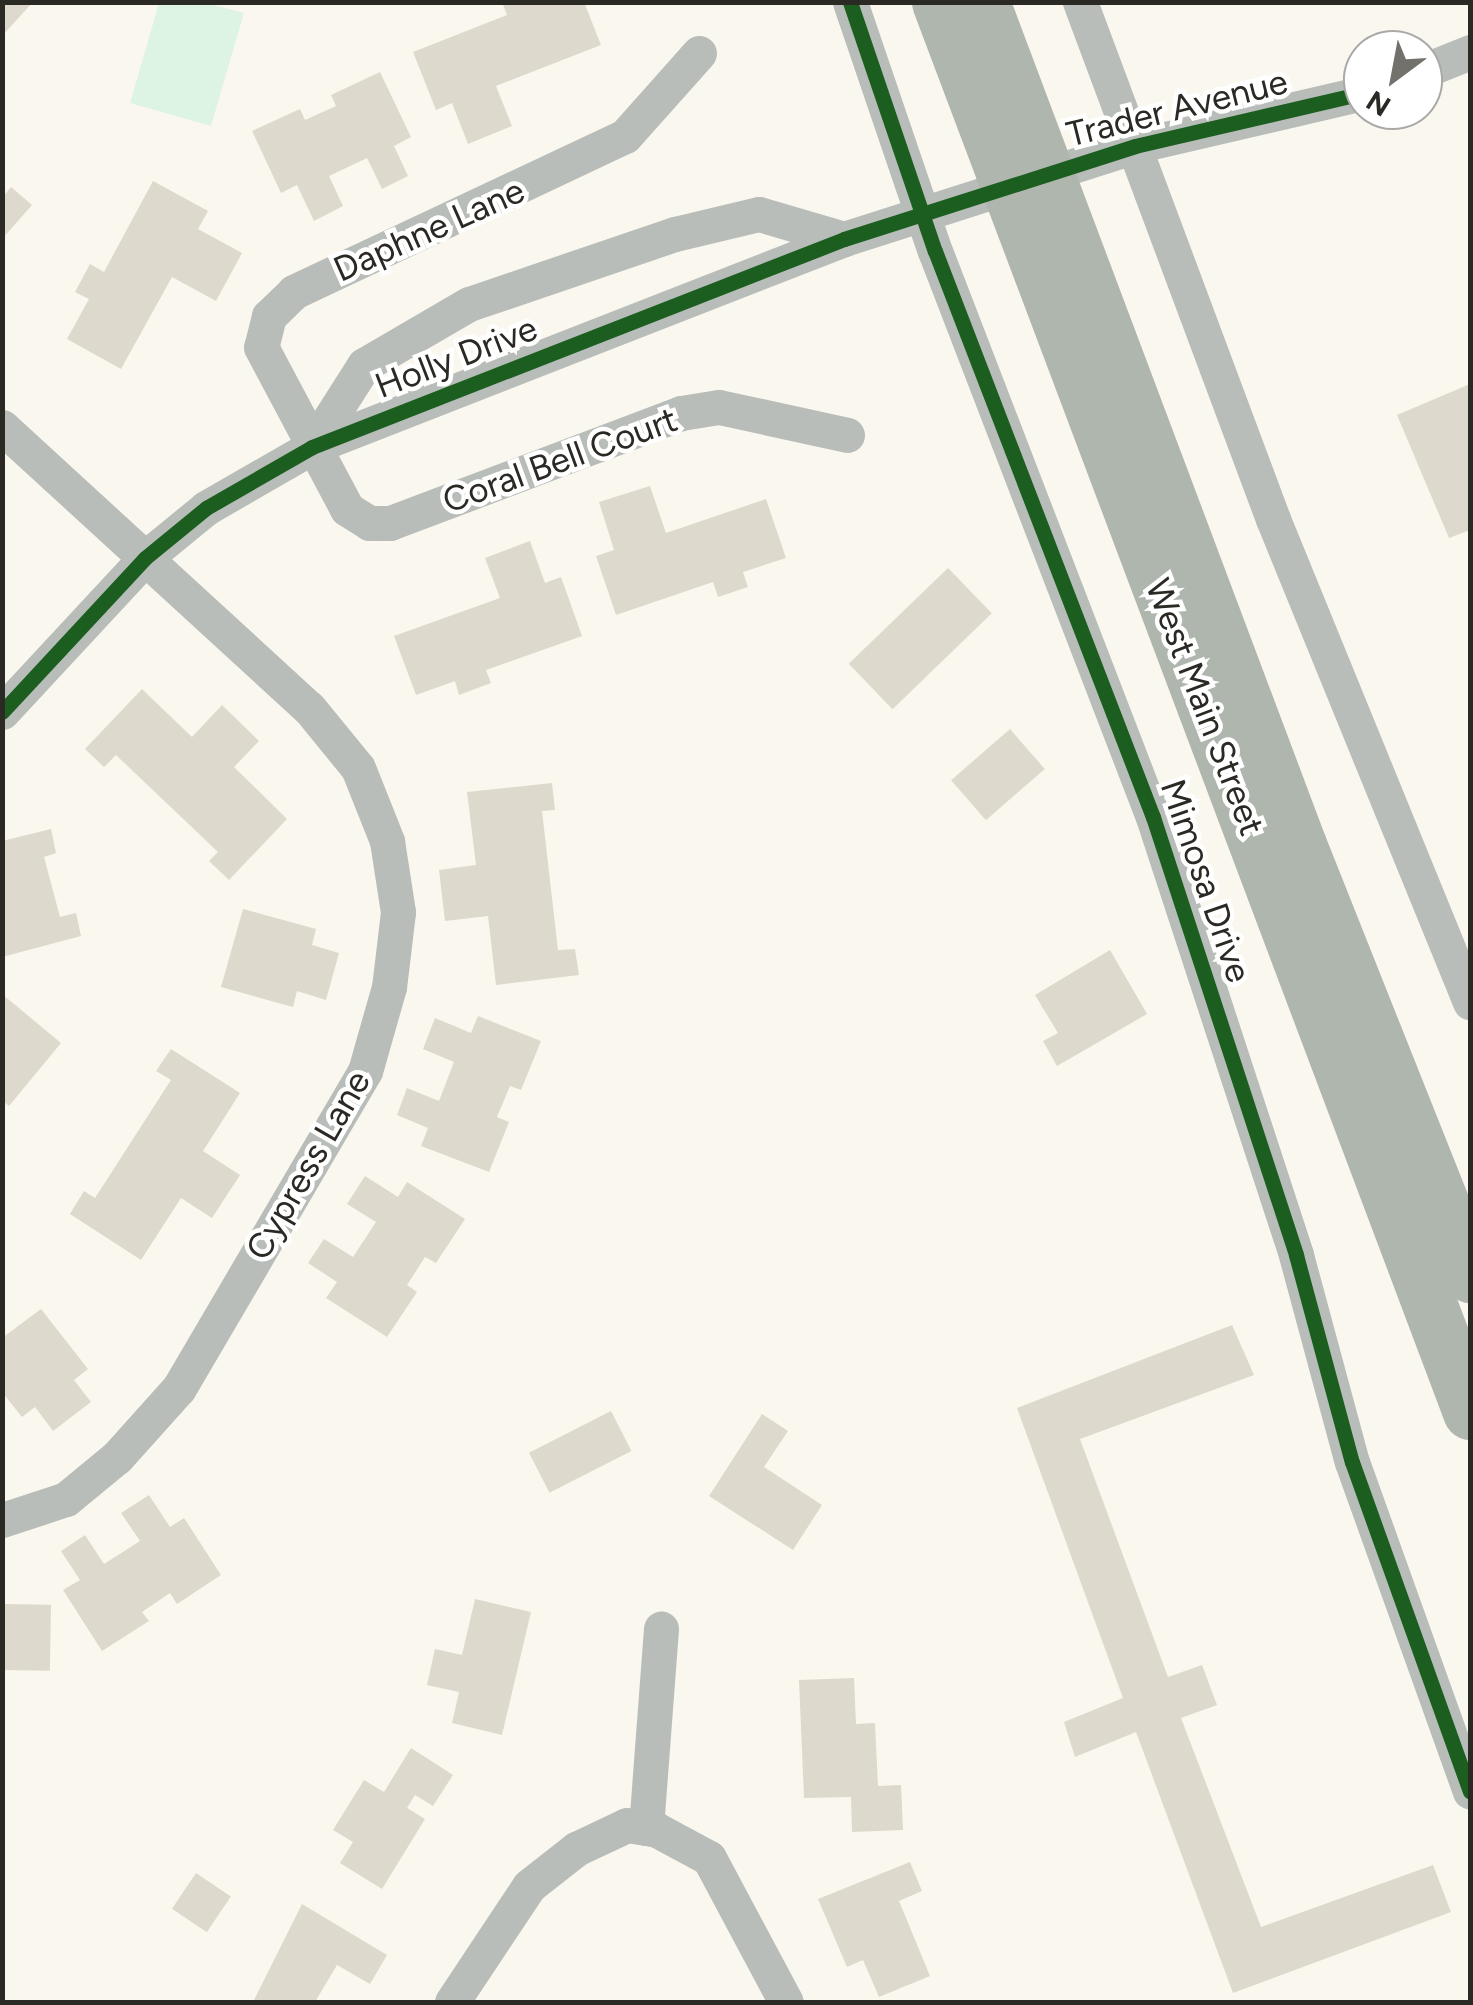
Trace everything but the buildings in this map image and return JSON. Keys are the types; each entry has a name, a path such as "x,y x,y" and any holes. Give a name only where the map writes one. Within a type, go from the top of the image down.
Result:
{"main road":[{"name":"West Main Street","path":"939,2 1028,180 1470,1275"},
{"name":"West Main Street","path":"982,2 1028,180 1470,1412"}],"street":[{"name":"Mimosa Drive","path":"850,2 922,213 1159,835 1296,1254 1352,1462 1470,1792"},
{"path":"1080,2 1280,538 1470,1002"},
{"path":"1443,63 1470,52"},
{"name":"Daphne Lane","path":"312,447 261,347 269,316 294,292 625,136 698,53"},
{"name":"Trader Avenue","path":"1028,180 1135,146 1343,98"},
{"name":"Holly Drive","path":"2,712 145,558 206,508 312,447 844,239 1028,180"},
{"path":"312,447 364,365 468,304 675,234 759,214 844,239"},
{"name":"Coral Bell Court","path":"312,447 347,510 369,523 390,523 682,413 719,406 848,435"},
{"name":"Cypress Lane","path":"2,427 310,708 358,768 387,841 398,912 389,987 366,1070 179,1388 118,1458 66,1499 2,1520"},
{"path":"646,1828 661,1629"},
{"path":"452,2002 529,1886 576,1849 627,1825 646,1828 710,1858 786,2002"}],"green space":[{"path":"159,3 206,3 244,13 211,126 130,103"}],"cycle path":[{"path":"850,2 935,251 1153,817 1296,1255 1352,1462 1470,1791"},
{"path":"2,712 145,558 206,508 312,447 844,239 1135,146 1343,98"}]}
